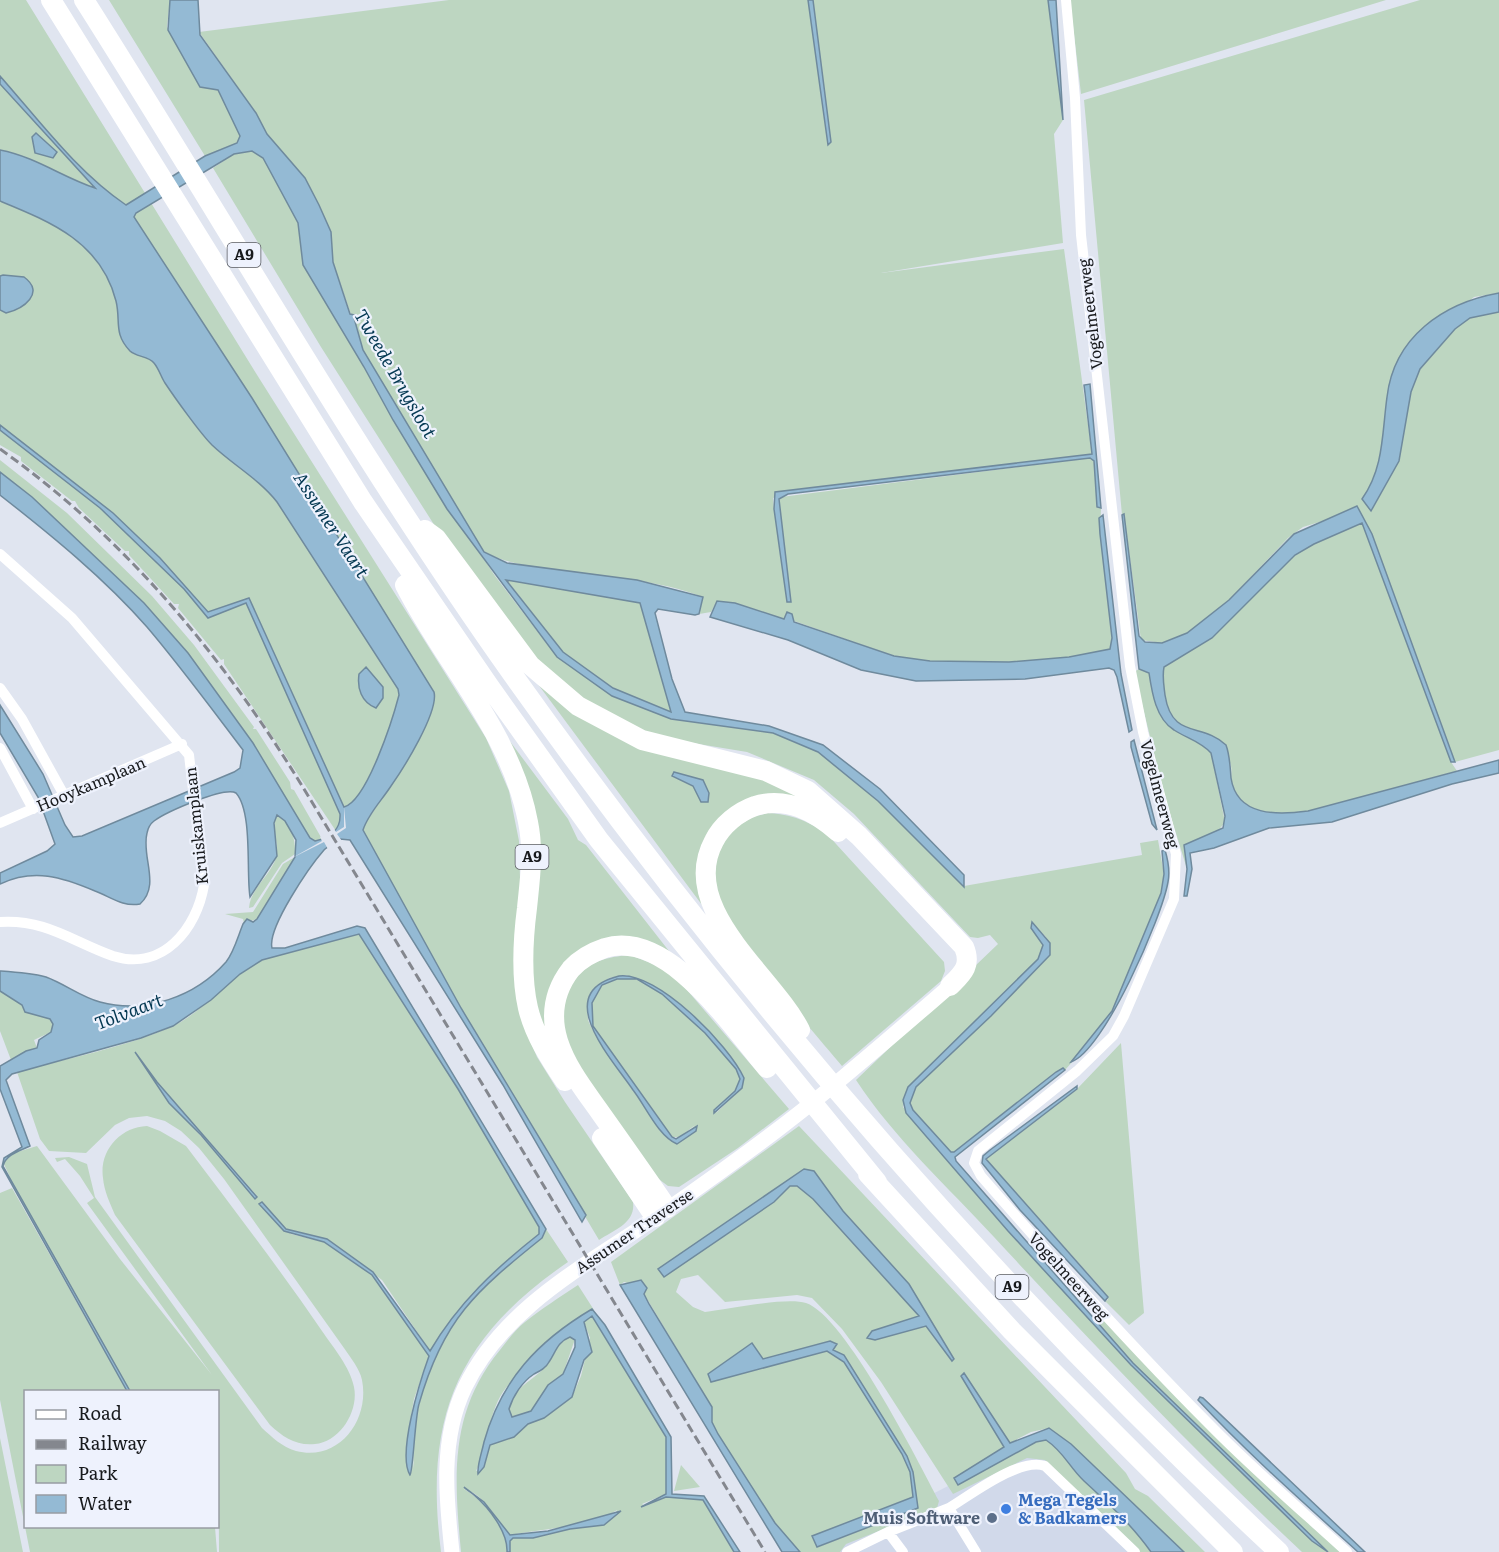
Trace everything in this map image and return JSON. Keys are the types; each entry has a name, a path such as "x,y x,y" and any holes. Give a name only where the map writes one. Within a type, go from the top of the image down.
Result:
{"highway":[{"name":"A9","path":"51,0 363,502 489,686 599,840 877,1182"},
{"name":"A9","path":"84,0 402,512 512,674 621,823 724,956 821,1073 1038,1316 1213,1491 1279,1552"},
{"name":"A9","path":"363,502 407,590 473,693 500,743 520,792 528,822 532,863 526,911 524,971 528,1008 547,1054 661,1213"},
{"name":"A9","path":"402,512 436,538 530,665 578,706 642,740 766,771 788,780 825,803 964,948 968,956 967,968 950,986"},
{"name":"A9","path":"821,1073 797,1024 724,927 709,897 705,870 711,846 721,829 737,816 757,806 778,803 798,807 821,818 839,832 947,947 955,963 950,986"},
{"name":"A9","path":"661,1213 570,1067 558,1041 553,1018 555,999 563,980 574,966 593,952 614,946 636,946 654,952 685,974 792,1096 877,1182 1012,1331 1233,1552"}],"main road":[{"name":"Assumer Traverse","path":"452,1552 446,1497 447,1460 452,1429 465,1387 489,1347 512,1320 549,1289 778,1130 865,1060 950,986"}],"street":[{"name":"Vogelmeerweg","path":"1066,0 1075,98 1081,235 1130,666 1143,732 1176,854 1174,899 1124,1016 1113,1036 1077,1071 978,1151 974,1163 981,1176 1077,1287 1211,1426 1347,1552"},
{"name":"Kruiskamplaan","path":"0,554 72,618 182,744 189,755 204,885 201,904 188,930 165,951 148,957 115,956 52,928 0,922"},
{"path":"0,688 28,729 61,796"},
{"name":"Hooykamplaan","path":"0,823 182,744"},
{"path":"0,748 36,807"},
{"path":"847,1552 888,1532 949,1508 1014,1470 1035,1462 1045,1466 1135,1552"},
{"path":"949,1508 976,1552"},
{"path":"888,1532 903,1552"}],"shaded area":[{"path":"1049,1434 1174,1552 785,1552 915,1503"}],"green space":[{"path":"0,0 26,0 259,378 486,738 509,791 519,841 524,1026 537,1057 633,1202 628,1221 599,1240 461,1008 364,835 364,825 401,771 420,734 336,831 224,664 224,659 221,660 178,608 179,604 174,604 129,555 129,551 125,551 79,508 75,501 21,461 21,457 0,445 0,430 60,475 0,425"},
{"path":"109,0 170,0 167,27 218,90 241,135 237,143 205,156"},
{"path":"449,0 808,0 828,145 831,142 813,0 1048,0 1063,120 1054,134 1063,243 881,273 1064,249 1092,454 790,490 773,498 774,509 787,602 790,598 779,499 781,497 1090,458 1094,460 1097,507 1101,508 1100,534 1112,638 1110,649 1069,657 1009,662 930,661 894,656 794,621 787,612 784,619 735,603 717,601 711,612 699,614 703,597 686,591 634,580 523,565 484,552 363,350 333,262 331,232 305,178 267,134 256,113 199,32"},
{"path":"1070,0 1386,0 1081,94"},
{"path":"1420,0 1499,0 1499,293 1474,297 1398,361 1387,396 1381,452 1373,481 1362,499 1372,510 1399,461 1411,392 1420,369 1455,329 1470,318 1499,312 1499,750 1455,762 1372,534 1357,506 1336,517 1303,527 1288,538 1229,600 1187,633 1162,643 1141,640 1124,514 1122,515 1084,100"},
{"path":"252,151 263,158 298,223 303,265 393,420 495,576 557,657 671,719 773,733 818,752 878,801 964,886 1142,855 1140,843 1158,840 1164,874 1161,893 1112,1011 1093,1039 1065,1070 1056,1072 951,1153 922,1123 910,1103 916,1087 991,1016 1050,955 1046,937 1032,922 1043,945 1038,959 908,1087 903,1107 1016,1240 1095,1325 1105,1318 1340,1552 1302,1552 1223,1476 1145,1398 922,1161 887,1122 856,1080 998,944 990,935 970,937 854,814 814,780 747,752 656,737 580,701 538,663 440,534 321,347 213,168 234,154"},
{"path":"0,460 67,513 152,596 194,645 254,727 253,729 256,729 290,782 291,789 294,790 322,839 315,841 309,838 253,743 188,653 144,603 32,497 0,472"},
{"path":"1362,523 1451,762 1457,771 1308,811 1273,813 1261,811 1242,801 1235,791 1231,779 1230,763 1220,740 1184,727 1172,715 1165,696 1164,667 1212,637 1295,555"},
{"path":"506,579 640,603 672,708 671,712 613,688 563,652"},
{"path":"520,660 570,707 776,779 809,804 716,825 708,913"},
{"path":"1139,669 1149,673 1157,708 1211,753 1225,822 1218,831 1184,845 1187,869 1166,801 1134,672"},
{"path":"506,736 568,819 578,840 586,845 676,960 656,946 571,959 550,1047 530,985 536,878"},
{"path":"763,813 796,818 826,833 944,962 945,971 941,981 842,1066 788,1002 747,947 718,896 714,877 717,855 722,845 734,829"},
{"path":"277,815 286,822 292,832 295,854 282,863 253,907 249,908 256,889 276,858 274,825"},
{"path":"295,857 257,919 244,923 243,919 225,914 253,912 283,864"},
{"path":"355,933 359,934 458,1089 539,1227 539,1234 493,1273 465,1302 430,1351 382,1280 327,1239 286,1229 260,1204 291,1234 324,1242 372,1275 429,1356 414,1399 408,1434 414,1469 415,1427 424,1387 433,1362 456,1320 486,1286 542,1238 546,1229 568,1262 530,1291 499,1321 474,1352 456,1386 444,1422 438,1461 437,1504 441,1552 219,1552 219,1390 129,1390 14,1186 3,1162 14,1153 37,1146 120,1259 212,1375 87,1203 94,1198 80,1176 65,1159 57,1162 55,1158 69,1157 87,1164 95,1197 262,1428 277,1441 296,1451 312,1453 338,1444 348,1435 361,1410 363,1395 359,1372 224,1179 199,1148 181,1131 165,1121 147,1116 129,1118 115,1125 86,1153 49,1151 40,1139 17,1072 114,1047 171,1027 192,1014 250,966 285,952","holes":["136,1053 157,1082 257,1196 256,1198 169,1103"]},
{"path":"630,955 666,969 687,990 789,1109 738,1148 679,1187 668,1186 656,1177 601,1101 566,1038 562,1010 571,985 579,974 599,961","holes":["626,975 636,979 617,979 601,985 609,978","639,980 658,988 696,1019 741,1072 742,1088 716,1113 721,1103 739,1087 740,1079 736,1069 705,1033 662,994","601,985 592,1003 593,1026 672,1137 680,1137 695,1125 677,1144 644,1106 592,1028 588,1019 589,1006 593,992"]},
{"path":"0,989 50,1019 53,1024 51,1032 34,1040 37,1048 26,1051 11,1060 0,1031"},
{"path":"1121,1043 1144,1313 1129,1325 1105,1301 1108,1300 1101,1288 986,1159 1077,1089"},
{"path":"147,1126 186,1146 272,1261 345,1365 354,1387 354,1406 346,1424 332,1438 315,1444 302,1444 285,1437 270,1425 115,1215 104,1183 104,1159 113,1142 120,1136 137,1127"},
{"path":"799,1126 1126,1473 1135,1489 1148,1496 1205,1552 1184,1552 1071,1444 1049,1428 1031,1432 1010,1443 964,1373 1004,1447 954,1478 1001,1461 1036,1442 1046,1440 1079,1476 1128,1523 1151,1552 1139,1552 1045,1460 1027,1458 953,1494 881,1382 842,1329 812,1298 797,1295 725,1302 698,1275 681,1279 676,1292 693,1307 705,1312 785,1301 806,1303 822,1314 860,1361 898,1424 939,1501 937,1508 846,1544 840,1552 800,1552 775,1524 718,1434 712,1422 712,1407 644,1294 647,1288 624,1282 620,1285 611,1262","holes":["915,1496 918,1508 818,1547 812,1537"]},
{"path":"12,1188 126,1390 24,1390 24,1522 0,1400 0,1193"},
{"path":"578,1285 594,1310 574,1321 561,1332 532,1359 503,1392 494,1411 476,1471 484,1467 489,1445 514,1437 528,1424 544,1418 572,1397 581,1376 590,1338 584,1322 592,1316 666,1437 666,1494 642,1504 645,1506 666,1497 703,1500 734,1552 510,1552 510,1541 513,1538 533,1538 570,1529 604,1525 613,1518 617,1510 607,1516 581,1524 510,1535 478,1496 464,1489 479,1500 493,1516 503,1534 507,1552 461,1552 457,1471 463,1421 471,1397 483,1373 518,1328"},
{"path":"570,1337 575,1339 563,1374 548,1385 531,1411 512,1417 509,1409 516,1393 546,1366 559,1346"},
{"path":"0,1438 23,1552 0,1552"},
{"path":"681,1465 700,1487 674,1491"},
{"path":"25,1528 215,1528 217,1552 30,1552"}],"water":[{"name":"Tolvaart","path":"170,0 198,0 200,35 256,113 267,134 305,178 331,232 333,262 350,314 355,315 363,350 484,552 507,563 637,580 703,597 699,614 658,609 655,613 672,679 685,712 769,726 823,745 880,789 964,875 964,887 878,801 818,752 773,733 671,719 612,696 557,657 447,509 393,420 303,265 298,223 263,158 252,151 234,154 136,213 134,217 252,398 434,692 431,713 419,740 363,830 461,1008 586,1215 582,1222 503,1085 350,840 340,839 327,847 291,897 276,927 272,948 285,948 357,926 365,928 546,1229 542,1238 480,1291 451,1328 428,1375 419,1404 410,1475 406,1451 408,1435 429,1356 372,1275 324,1242 284,1231 259,1204 262,1202 286,1229 327,1239 373,1272 430,1351 465,1302 493,1273 539,1234 539,1227 458,1089 359,934 262,960 240,974 211,1000 173,1026 141,1038 12,1074 6,1080 30,1146 10,1156 3,1166 129,1390 126,1390 2,1167 4,1158 22,1147 0,1089 0,1066 26,1051 37,1048 39,1040 51,1032 53,1024 50,1019 25,1012 22,1005 0,991 0,971 46,977 93,1000 117,1005 152,1004 185,993 214,974 229,958 243,924 247,919 253,922 257,919 295,857 296,840 285,821 277,815 274,823 277,856 250,897 245,814 236,793 220,793 182,806 150,825 146,842 149,888 140,904 122,903 71,882 48,876 25,876 0,884 0,873 47,851 55,844 38,797 0,733 0,705 43,774 65,825 73,837 82,836 234,772 240,768 243,750 172,657 113,591 0,495 0,472 32,497 144,603 188,653 253,743 310,838 315,841 333,832 340,820 340,814 246,603 208,618 184,589 100,508 0,430 0,425 113,513 160,558 208,612 249,598 344,807 353,801 370,775 385,739 399,695 398,689 277,502 262,486 207,440 169,389 154,363 133,353 125,345 119,333 116,301 99,263 72,237 55,226 0,201 0,150 25,157 95,188 0,84 0,76 75,161 108,192 126,205 205,156 237,143 240,136 218,90 200,87 168,30","holes":["506,580 640,603 671,712 613,688 563,652"]},
{"path":"808,0 813,0 831,142 828,145"},
{"path":"1048,0 1056,0 1063,120"},
{"path":"36,133 57,152 53,158 35,153 32,137"},
{"path":"0,276 24,277 33,289 30,300 6,313 0,310"},
{"path":"1499,293 1499,312 1470,318 1455,329 1420,369 1411,392 1399,461 1371,511 1362,499 1378,463 1387,397 1400,357 1411,340 1441,314 1478,298"},
{"path":"1090,384 1101,508 1097,507 1094,461 1090,458 788,494 779,499 791,602 787,602 774,509 775,492 1092,454 1084,385"},
{"path":"1357,506 1372,534 1455,762 1451,762 1362,523 1295,555 1212,638 1164,667 1165,695 1174,719 1181,725 1217,738 1226,745 1231,778 1241,800 1250,807 1272,813 1308,811 1499,760 1499,773 1452,784 1332,822 1269,828 1214,848 1190,853 1192,869 1187,896 1184,896 1187,869 1184,845 1223,828 1225,816 1211,753 1168,725 1156,705 1149,673 1139,669 1122,515 1124,514 1139,636 1145,642 1162,643 1187,633 1229,600 1294,534"},
{"path":"1103,515 1121,674 1132,730 1129,732 1117,677 1114,670 1109,668 1025,679 916,681 861,670 788,640 710,617 717,601 735,603 784,619 787,612 792,614 794,622 894,656 930,661 1009,662 1069,657 1110,649 1112,638 1099,518"},
{"path":"366,667 383,687 383,698 376,708 367,702 360,689 359,674"},
{"path":"1134,740 1157,830 1152,824 1131,747 1131,742"},
{"path":"674,772 703,780 709,793 708,802 701,802 693,786 672,776"},
{"path":"1165,850 1168,882 1155,923 1130,981 1099,1034 1084,1053 1071,1062 1112,1011 1161,893 1164,874 1162,851"},
{"path":"1032,922 1050,943 1050,955 991,1016 916,1087 910,1103 913,1110 951,1152 954,1152 1056,1072 1063,1068 1065,1070 955,1157 956,1161 1133,1363 1328,1552 1312,1541 1131,1365 1008,1231 906,1113 903,1100 908,1087 1038,959 1043,945 1031,928"},
{"path":"619,976 635,978 652,985 671,997 708,1030 736,1064 744,1078 742,1088 714,1113 714,1110 735,1091 740,1079 736,1069 705,1033 662,994 637,979 617,979 602,985 592,1003 593,1026 672,1137 676,1139 697,1126 696,1131 677,1144 658,1127 612,1062 592,1028 588,1011 589,997 599,985"},
{"path":"135,1052 157,1082 257,1197 255,1199 201,1135 169,1103"},
{"path":"1077,1086 1077,1089 986,1159 1108,1297 1105,1301 1020,1210 982,1163 983,1156 990,1150"},
{"path":"804,1169 814,1171 843,1211 909,1284 954,1359 952,1361 926,1326 875,1340 867,1338 872,1331 919,1316 813,1199 797,1186 790,1186 774,1202 664,1277 658,1269"},
{"path":"641,1280 647,1288 644,1294 649,1304 712,1407 712,1422 718,1434 775,1523 800,1552 782,1552 620,1285"},
{"path":"592,1309 605,1325 671,1437 672,1494 704,1496 740,1552 734,1552 703,1500 666,1497 641,1507 666,1494 666,1437 592,1316 584,1322 592,1352 584,1360 572,1397 544,1418 528,1424 514,1437 490,1445 484,1467 478,1474 480,1458 491,1420 511,1381 539,1349 573,1321","holes":["570,1337 575,1340 575,1347 563,1374 548,1385 531,1411 512,1417 509,1409 522,1385 546,1366 562,1342"]},
{"path":"830,1341 837,1344 833,1350 844,1355 907,1456 913,1472 918,1508 817,1547 812,1536 913,1497 910,1472 902,1454 844,1362 827,1351 711,1382 708,1374 752,1343 763,1359"},
{"path":"964,1373 1010,1443 1049,1428 1071,1444 1184,1552 1151,1552 1128,1523 1079,1476 1046,1440 1036,1442 958,1485 954,1478 1004,1447 961,1376"},
{"path":"1200,1397 1365,1552 1358,1552 1236,1440 1198,1400"},
{"path":"464,1487 484,1502 510,1535 548,1531 621,1511 604,1525 570,1529 533,1538 513,1538 510,1541 510,1552 507,1552 504,1536 491,1513"}],"pier":[{"path":"344,807 346,828 337,834 342,841 329,851 324,842 292,858 322,841 320,837 334,829 336,832 344,827"}],"railway":[{"path":"0,449 46,484 131,562 170,604 241,693 304,789 765,1552"}],"place":[{"name":"Mega Tegels & Badkamers","path":"1006,1509"},
{"name":"Muis Software","path":"992,1518"}],"water label":[{"name":"Tweede Brugsloot","path":"395,374"},
{"name":"Assumer Vaart","path":"331,525"}]}
